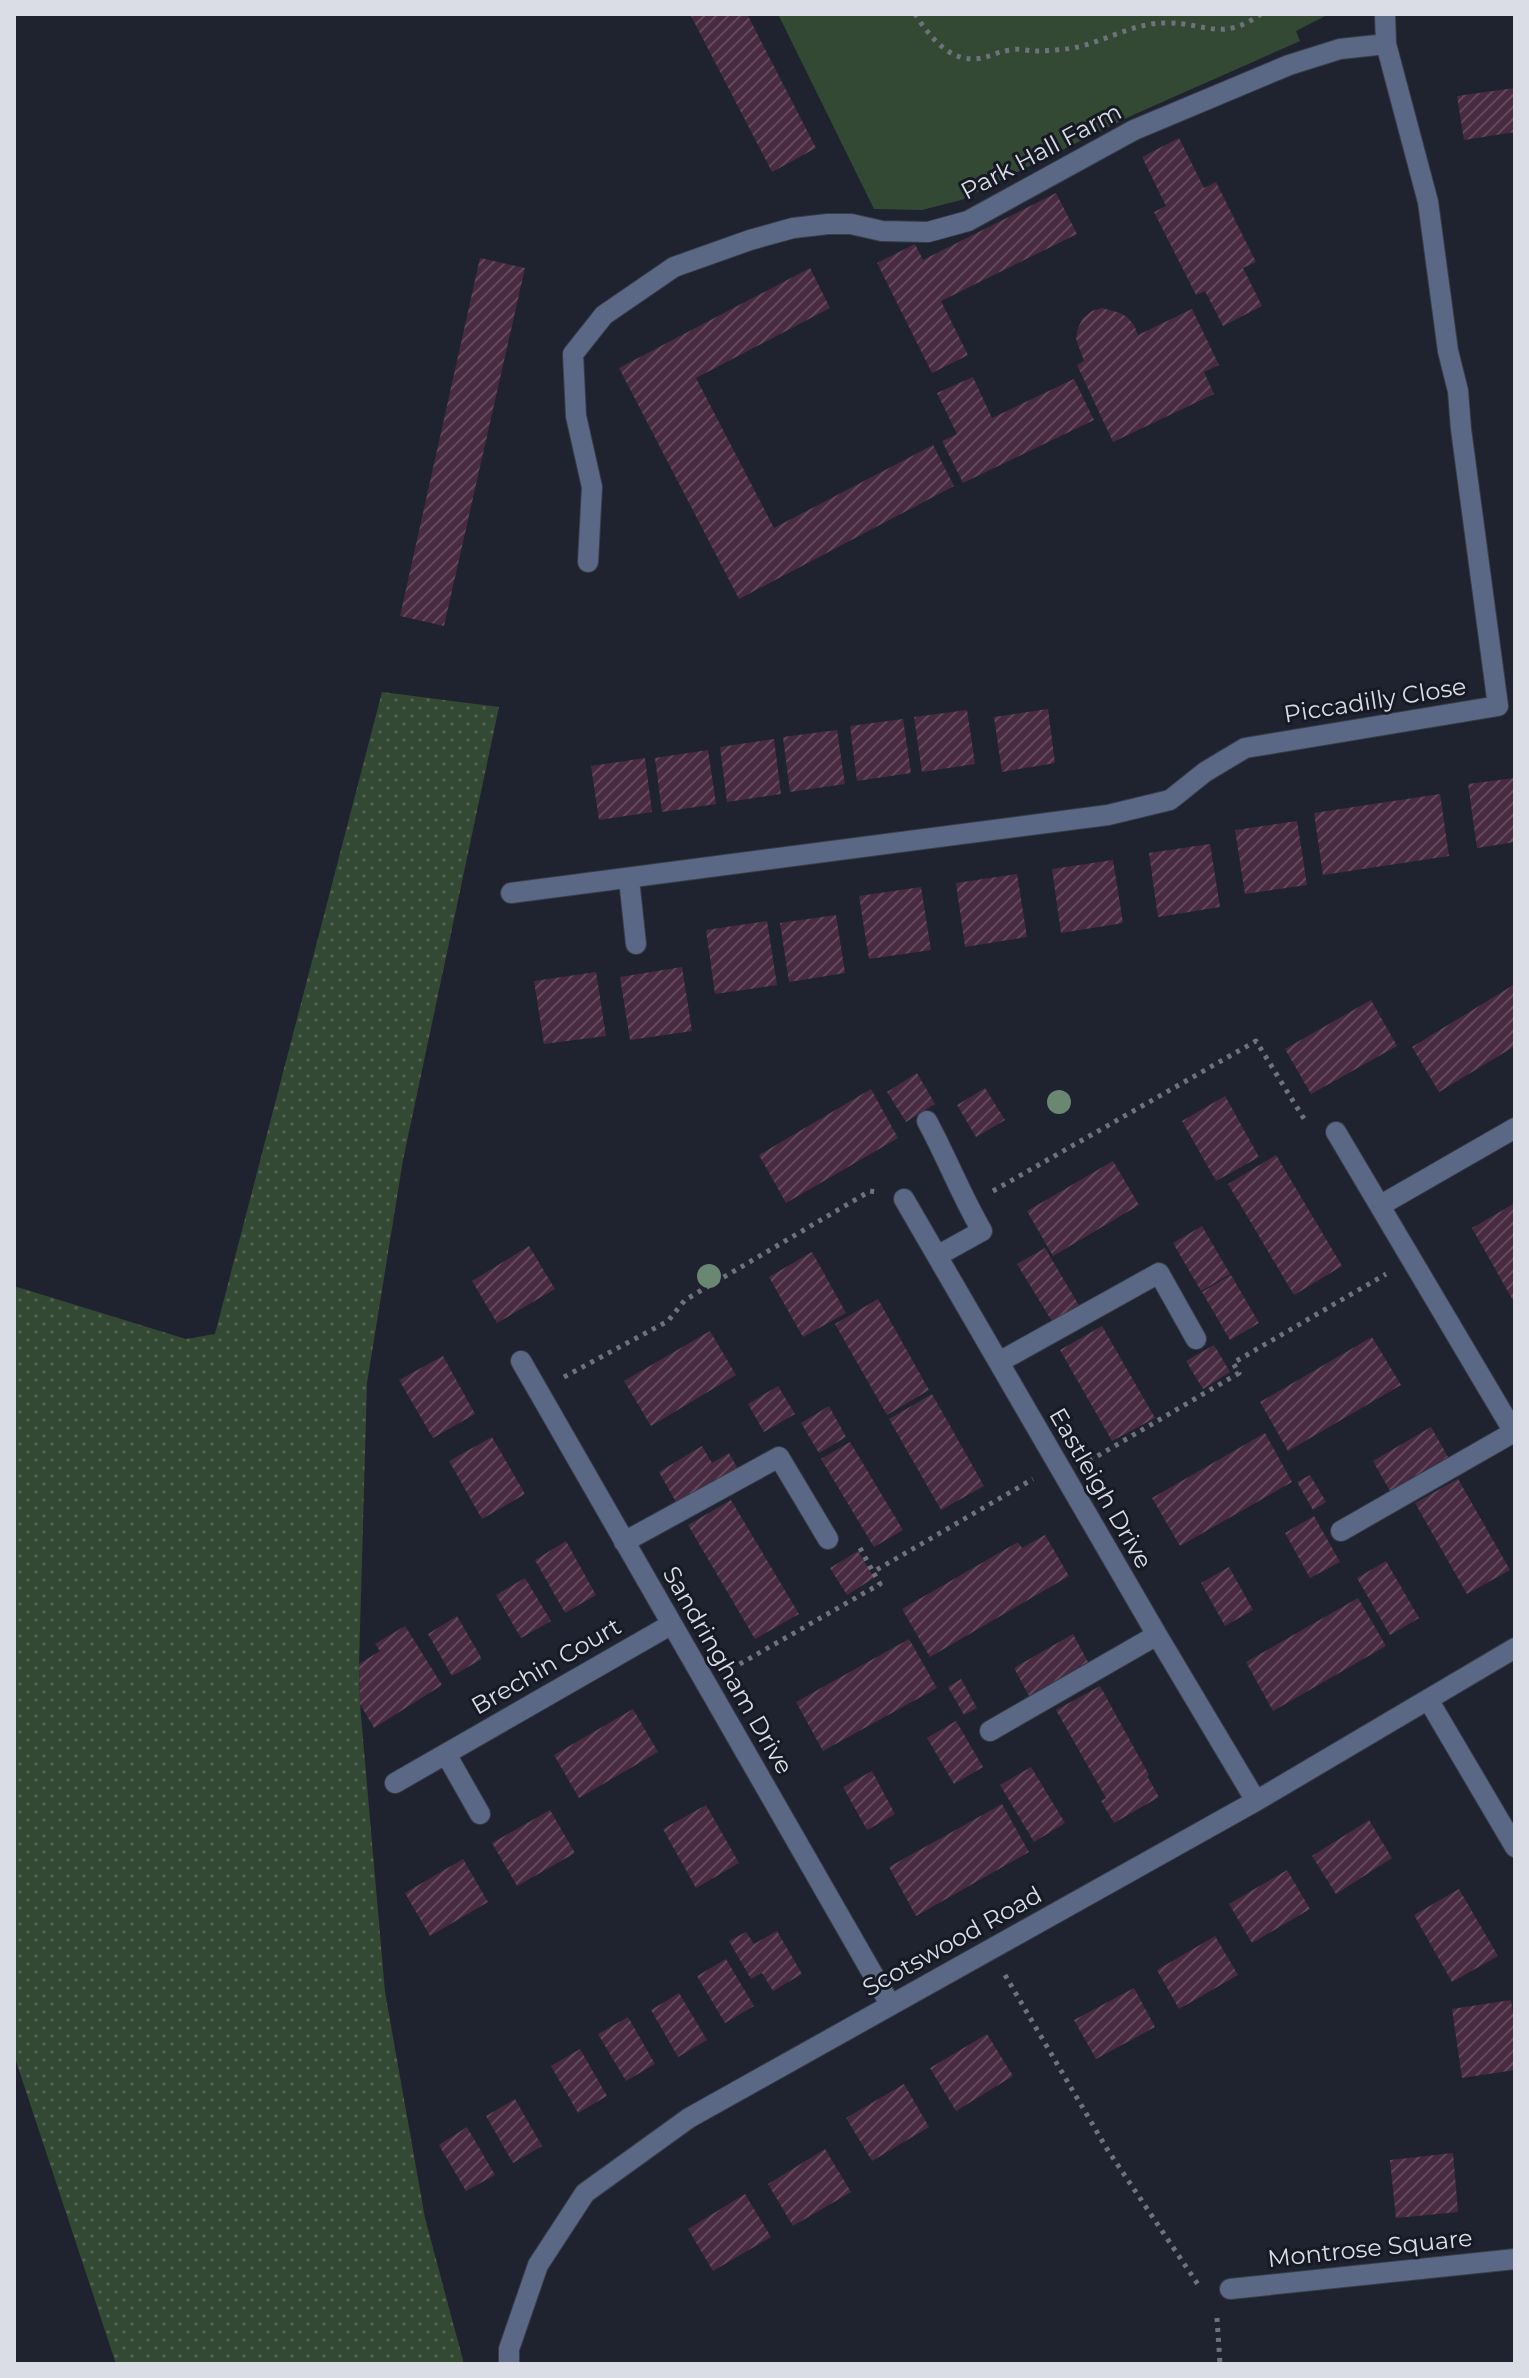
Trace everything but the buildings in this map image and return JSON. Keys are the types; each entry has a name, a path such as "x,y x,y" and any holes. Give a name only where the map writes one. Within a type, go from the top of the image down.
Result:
{"street":[{"name":"Piccadilly Close","path":"511,893 1108,815 1170,800 1205,772 1245,748 1498,706 1458,391 1448,351 1428,202 1386,44 1385,14"},
{"name":"Park Hall Farm","path":"588,562 592,487 576,416 573,354 604,315 674,267 793,228 851,224 882,231 928,232 968,221 1134,130 1289,65 1340,49 1386,44"},
{"path":"629,879 636,944"},
{"path":"927,1121 948,1159 960,1193 982,1231 937,1256"},
{"path":"1381,1205 1515,1128"},
{"path":"1336,1132 1513,1428 1341,1531"},
{"name":"Eastleigh Drive","path":"904,1199 1256,1801"},
{"path":"999,1362 1159,1273 1196,1339"},
{"name":"Sandringham Drive","path":"521,1361 890,2004"},
{"path":"624,1542 779,1457 828,1539"},
{"name":"Brechin Court","path":"395,1783 672,1624"},
{"path":"990,1731 1157,1635"},
{"name":"Scotswood Road","path":"509,2364 509,2349 538,2265 585,2193 689,2118 1256,1801 1515,1648"},
{"path":"1429,1701 1515,1847"},
{"path":"446,1754 480,1814"},
{"name":"Montrose Square","path":"1230,2289 1515,2259"}],"path":[{"path":"915,14 948,53 982,59 1011,50 1072,48 1108,39 1134,28 1167,23 1212,31 1245,25 1261,14"},
{"path":"968,1206 1256,1041 1308,1125 1336,1132"},
{"path":"538,1391 668,1321 685,1300 870,1191 904,1199"},
{"path":"706,1684 880,1584 873,1572 1239,1373 1233,1363 1413,1259"},
{"path":"991,1950 1107,2149 1203,2292"},
{"path":"1216,2311 1220,2364"}],"green space":[{"path":"778,14 1329,14 1296,31 1300,41 1133,115 961,200 922,210 874,209"},
{"path":"382,692 499,707 403,1160 367,1383 359,1664 385,1992 425,2218 464,2364 116,2364 14,2055 14,1286 186,1339 215,1334"}]}
